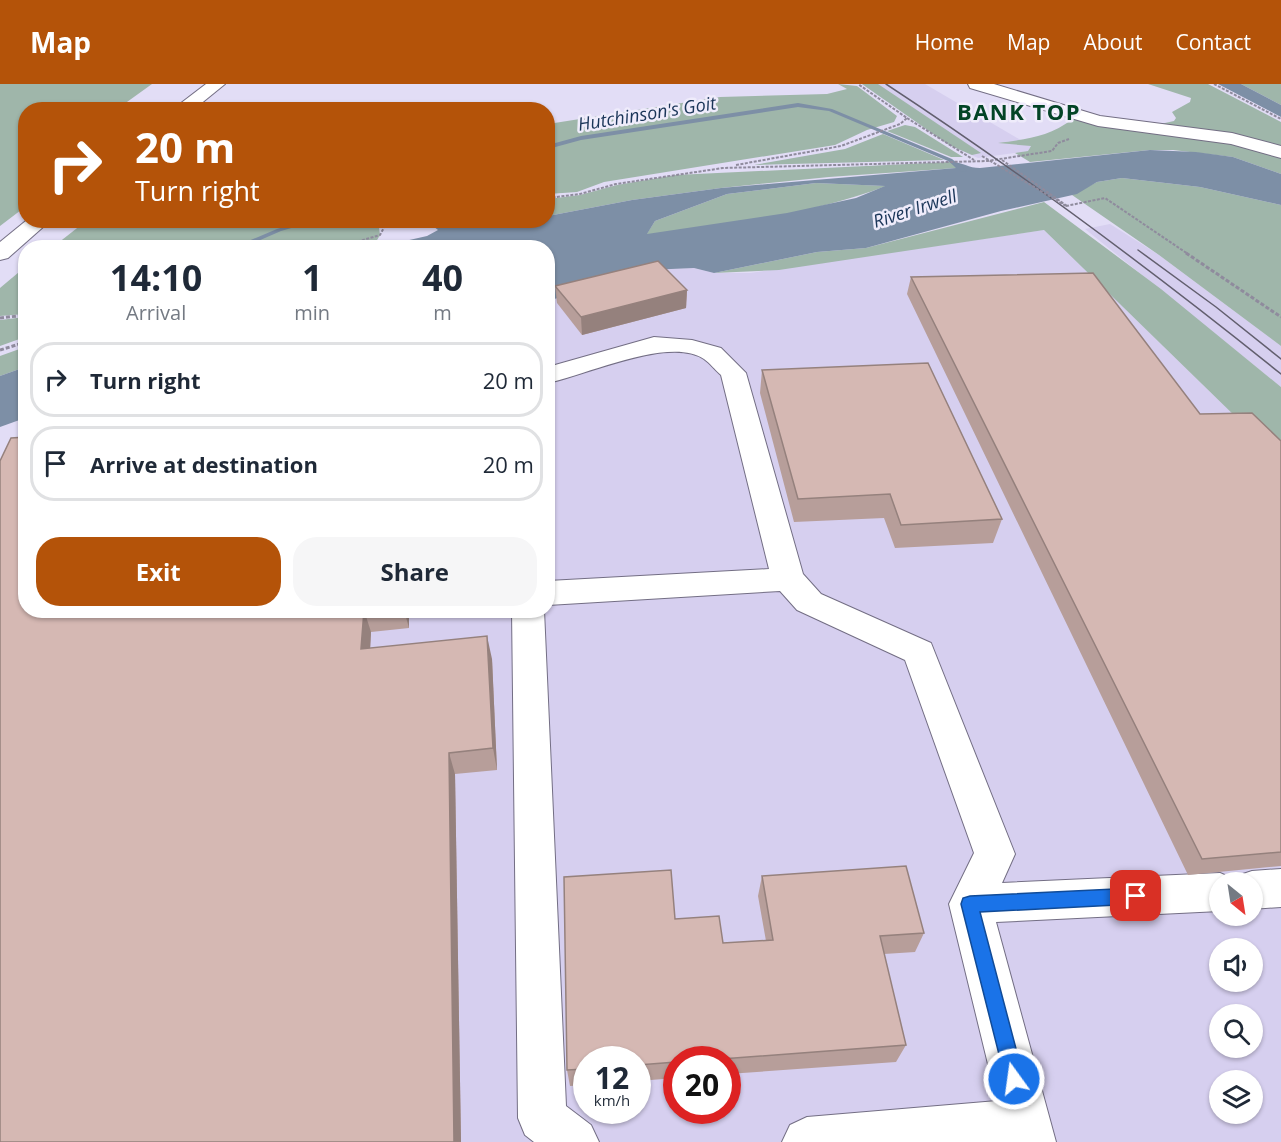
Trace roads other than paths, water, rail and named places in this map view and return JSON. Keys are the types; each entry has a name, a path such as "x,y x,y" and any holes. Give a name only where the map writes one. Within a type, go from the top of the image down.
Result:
{"street":[{"path":"192,102 218,84"},
{"path":"976,84 1098,121 1232,139 1281,152"},
{"path":"0,254 31,228"},
{"path":"555,373 654,344 692,346 712,353 733,374 788,579 809,602 919,652 995,854 970,904 1028,1132 807,1142"},
{"path":"555,593 788,579"},
{"path":"528,618 542,1118 565,1139"},
{"path":"1263,889 1281,888"},
{"path":"970,904 1209,893"}],"water":[{"path":"1218,84 1241,84 1281,105 1281,117"},
{"name":"River Irwell","path":"1150,150 1196,152 1233,157 1281,174 1281,205 1200,187 1122,178 1097,182 1077,194 1001,211 866,248 817,252 714,273 694,268 648,270 555,299 555,240 409,240 427,236 438,230 436,228 555,228 555,215 632,200 721,188 956,168 950,162 972,167","holes":["816,183 885,186 856,198 787,213 647,234 655,221 727,194"]},
{"path":"18,370 18,421 0,427 0,376"}],"waterway":[{"name":"Hutchinson's Goit","path":"555,145 581,138 798,105 830,110 950,160 964,171"},
{"name":"Hutchinson's Goit","path":"255,240 286,228"}],"tram line":[{"path":"886,84 1087,224 1281,374"},
{"path":"1138,250 1216,307 1281,359"}],"district":[{"name":"BANK TOP","path":"1019,112"}]}
